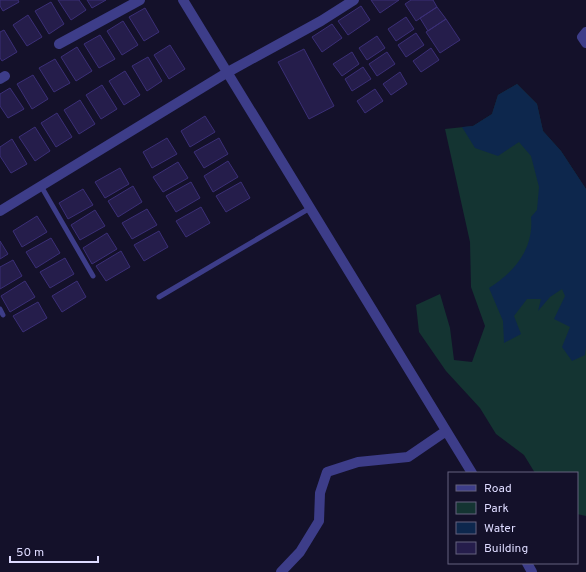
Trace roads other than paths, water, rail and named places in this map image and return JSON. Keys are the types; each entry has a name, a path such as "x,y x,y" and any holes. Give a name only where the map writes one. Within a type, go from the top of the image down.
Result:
{"street":[{"path":"60,44 140,0"},
{"path":"183,0 471,472"},
{"path":"0,211 228,72 321,21 354,0"},
{"path":"586,32 582,37 586,43"},
{"path":"281,572 300,552 319,521 320,493 327,472 358,462 408,457 446,431"}],"lane":[{"path":"41,186 93,276"},
{"path":"159,297 310,208"},
{"path":"0,310 3,315"}],"water":[{"path":"517,84 537,104 543,131 561,151 586,189 586,346 585,355 572,361 562,347 570,327 554,319 565,296 562,289 550,297 538,311 541,299 527,299 514,316 521,334 504,343 503,321 489,288 515,267 526,249 531,228 531,217 537,210 539,187 531,156 519,142 498,156 475,148 462,127 473,126 492,114 498,95"}]}
